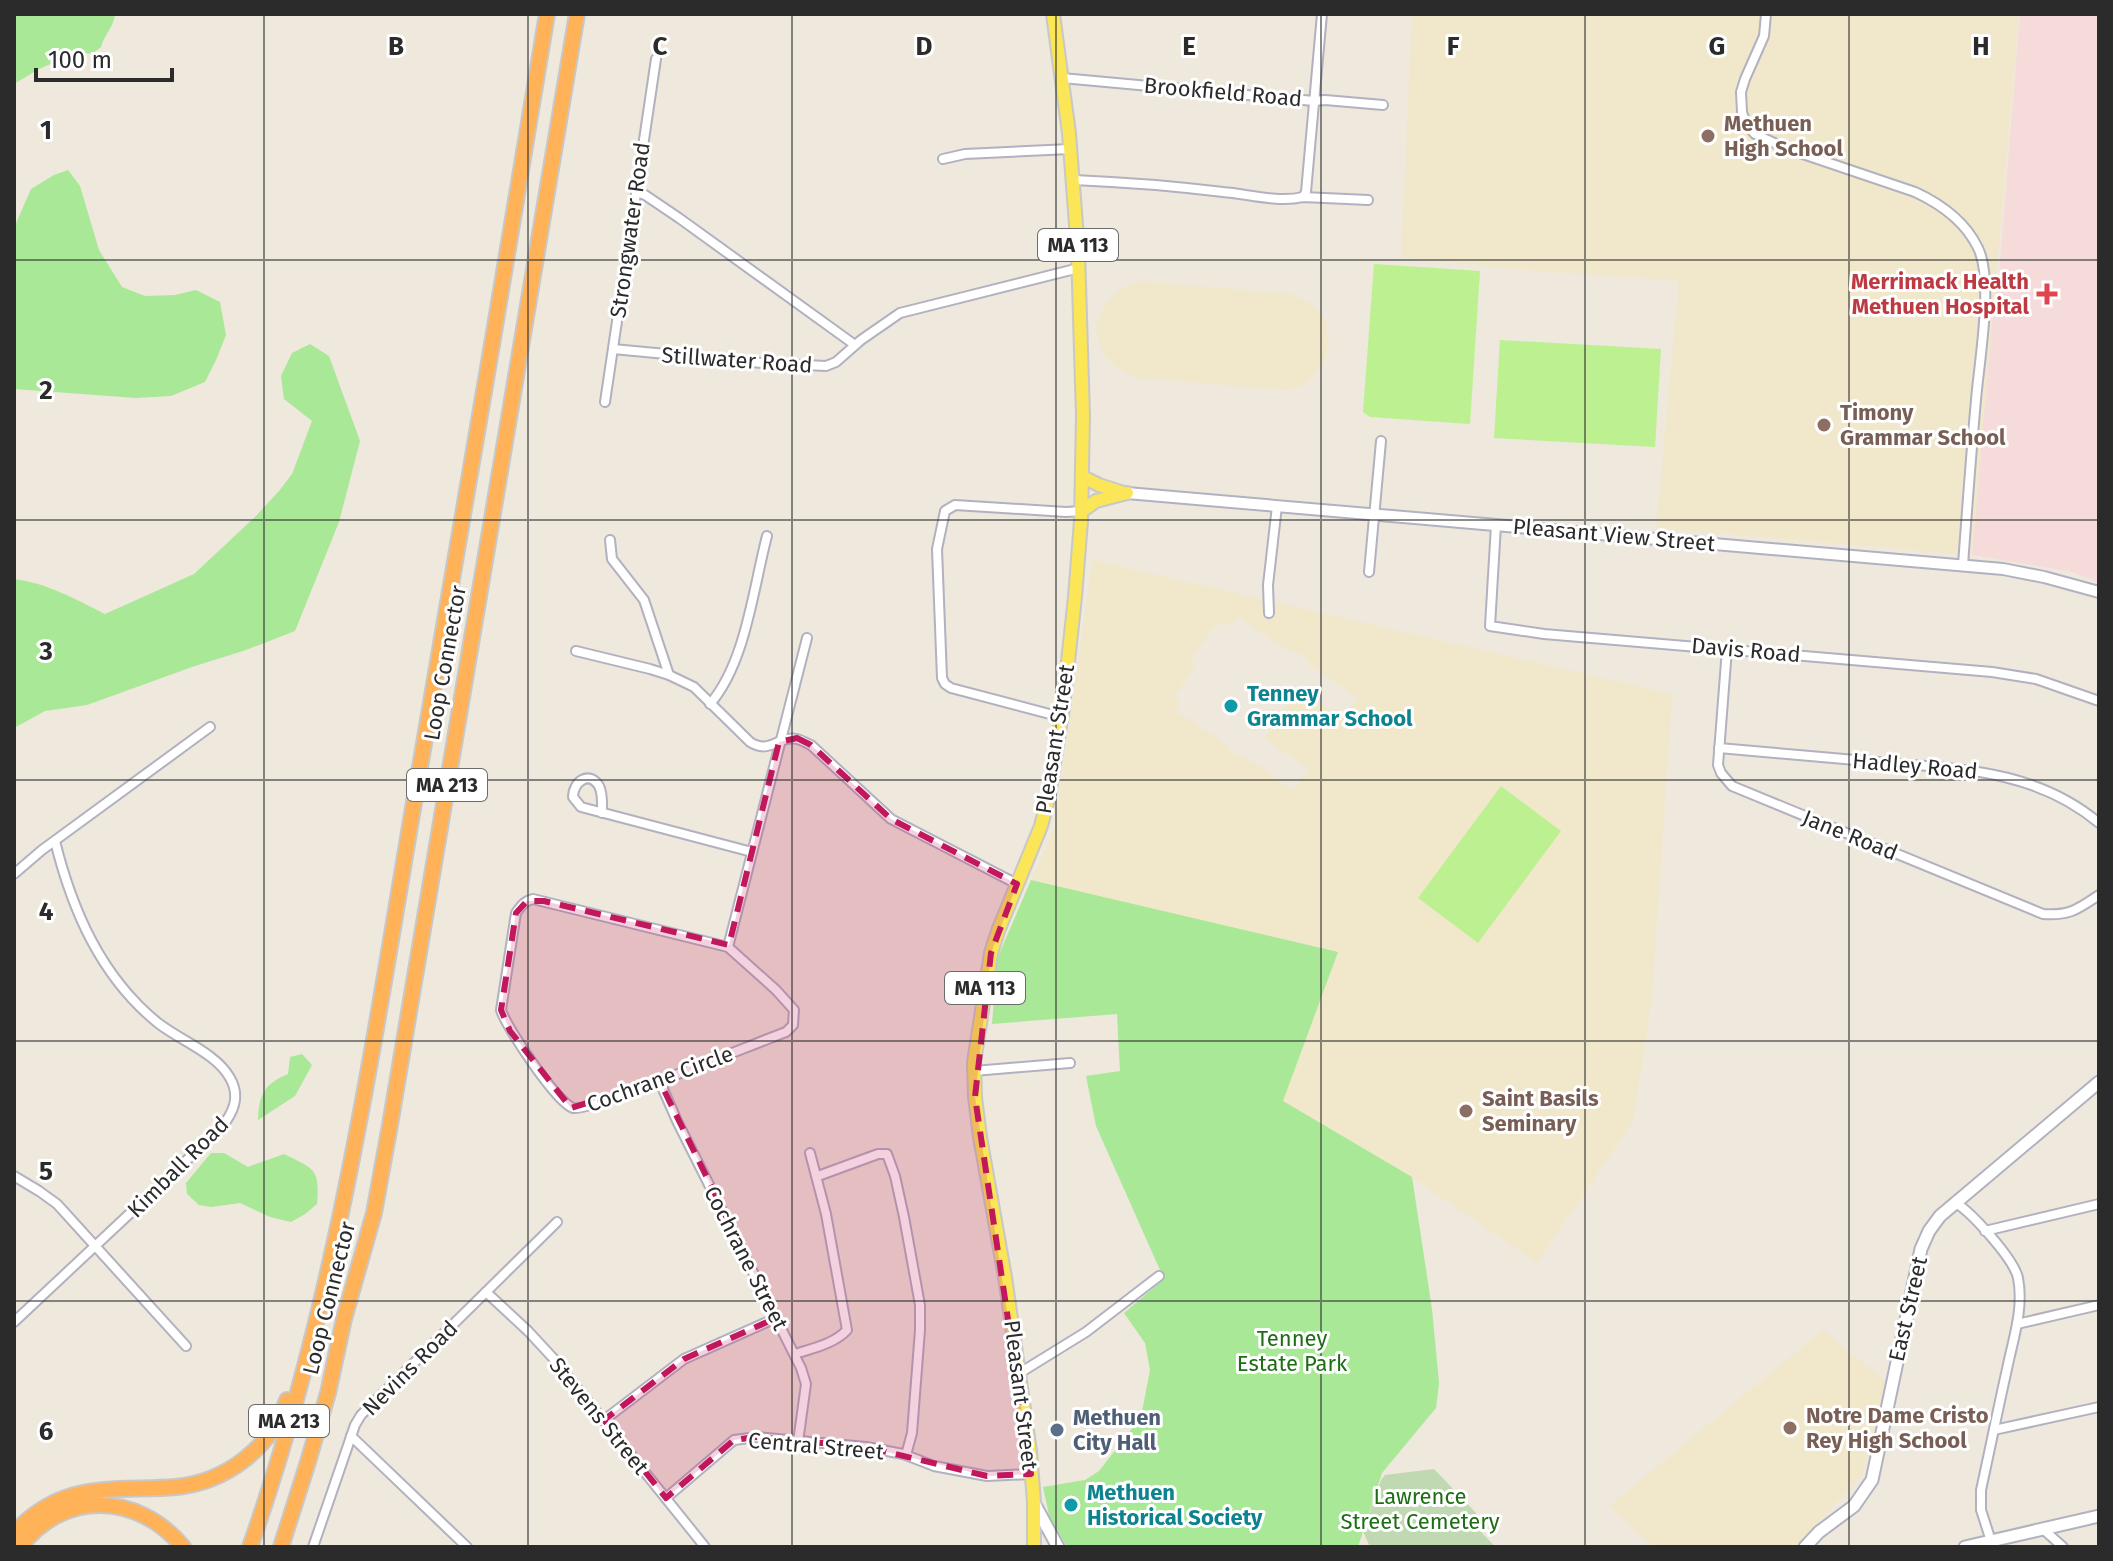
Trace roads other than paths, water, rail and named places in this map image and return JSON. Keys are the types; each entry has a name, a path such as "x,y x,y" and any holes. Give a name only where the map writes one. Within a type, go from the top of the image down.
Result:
{"highway":[{"name":"Loop Connector","path":"250,1547 292,1412 324,1293 364,1100 547,14"},
{"name":"Loop Connector","path":"281,1547 324,1407 344,1319 374,1213 577,14"},
{"path":"14,1533 41,1510 73,1495 189,1485 218,1475 241,1462 268,1436 282,1414 324,1293"},
{"path":"20,1547 43,1523 63,1512 87,1505 119,1506 146,1515 163,1526 183,1547"}],"main road":[{"name":"Pleasant Street","path":"1034,1547 1031,1474 1005,1277 980,1137 974,1071 991,953 1047,805 1061,717 1082,511 1079,268 1074,180 1053,14"},
{"path":"1083,477 1127,493"},
{"path":"1082,511 1096,501 1127,493"},
{"name":"East Street","path":"1810,1544 1854,1506 1872,1480 1921,1249 1929,1231 1940,1216 2099,1082"},
{"path":"1034,1502 1058,1547"},
{"path":"1965,1547 2099,1516"}],"street":[{"path":"1303,197 1306,192 1322,14"},
{"path":"1766,14 1764,36 1741,92 1746,124 1755,134 1785,148 1903,187 1935,201 1958,220 1978,248 1984,266 1984,310 1963,565"},
{"name":"Strongwater Road","path":"605,402 656,59"},
{"name":"Brookfield Road","path":"1062,78 1383,105"},
{"path":"943,159 965,154 1070,149"},
{"path":"1074,180 1270,197 1368,200"},
{"path":"636,192 679,218 855,345"},
{"name":"Stillwater Road","path":"613,349 826,366 836,362 900,313 1079,268"},
{"path":"1369,572 1381,441"},
{"name":"Pleasant View Street","path":"1127,493 1963,565 2022,573 2099,592"},
{"path":"1061,717 945,684 942,678 937,549 945,511 955,505 1082,511"},
{"path":"1269,613 1268,585 1277,506"},
{"name":"Davis Road","path":"1496,525 1490,626 1544,634 2014,675 2099,701"},
{"path":"710,704 725,684 738,653 767,536"},
{"path":"610,540 612,559 644,600 669,675"},
{"path":"728,947 807,638"},
{"name":"Jane Road","path":"1727,649 1718,765 1732,786 2043,914 2072,912 2099,895"},
{"path":"576,651 669,675 694,687 757,747 767,748 797,738 811,745 891,819 1017,884"},
{"path":"14,874 210,727"},
{"name":"Hadley Road","path":"1719,748 1987,772 2032,784 2063,797 2099,823"},
{"path":"602,813 601,789 590,779 580,781 572,793 574,801 581,807 602,813 752,852"},
{"name":"Kimball Road","path":"14,1322 221,1128 235,1107 236,1097 229,1075 220,1065 160,1024 114,976 78,914 55,841"},
{"name":"Cochrane Circle","path":"527,901 544,901 728,947 794,1010 793,1025 786,1032 596,1104 571,1108 527,1056 501,1010 516,913 527,901"},
{"path":"974,1071 1070,1063"},
{"name":"Cochrane Street","path":"659,1080 795,1354 806,1384 798,1442"},
{"path":"795,1354 827,1343 847,1330 818,1176 810,1153"},
{"path":"818,1176 878,1154 887,1154 895,1176 920,1305 912,1433 906,1455"},
{"path":"14,1176 57,1204 186,1346"},
{"path":"1956,1203 1968,1210 2018,1275 2017,1324 1981,1490 1981,1510 1991,1541"},
{"path":"1985,1231 2099,1204"},
{"name":"Nevins Road","path":"313,1547 361,1415 557,1222"},
{"path":"1018,1374 1086,1332 1159,1276"},
{"name":"Stevens Street","path":"486,1292 528,1331 705,1547"},
{"path":"2017,1324 2099,1305"},
{"path":"604,1420 684,1359 776,1318"},
{"path":"1994,1430 2099,1407"},
{"path":"351,1436 467,1547"},
{"name":"Central Street","path":"666,1498 734,1440 757,1437 866,1447 906,1455 934,1466 987,1476 1031,1474"},
{"path":"2043,1529 2063,1547"}],"place":[{"name":"Methuen High School","path":"1708,136"},
{"name":"Merrimack Health Methuen Hospital","path":"2047,294"},
{"name":"Timony Grammar School","path":"1824,425"},
{"name":"Tenney Grammar School","path":"1231,706"},
{"name":"Saint Basils Seminary","path":"1466,1111"},
{"name":"Notre Dame Cristo Rey High School","path":"1790,1428"},
{"name":"Methuen City Hall","path":"1057,1430"},
{"name":"Methuen Historical Society","path":"1071,1505"}],"park label":[{"name":"Tenney Estate Park","path":"1292,1350"},
{"name":"Lawrence Street Cemetery","path":"1420,1508"}]}
